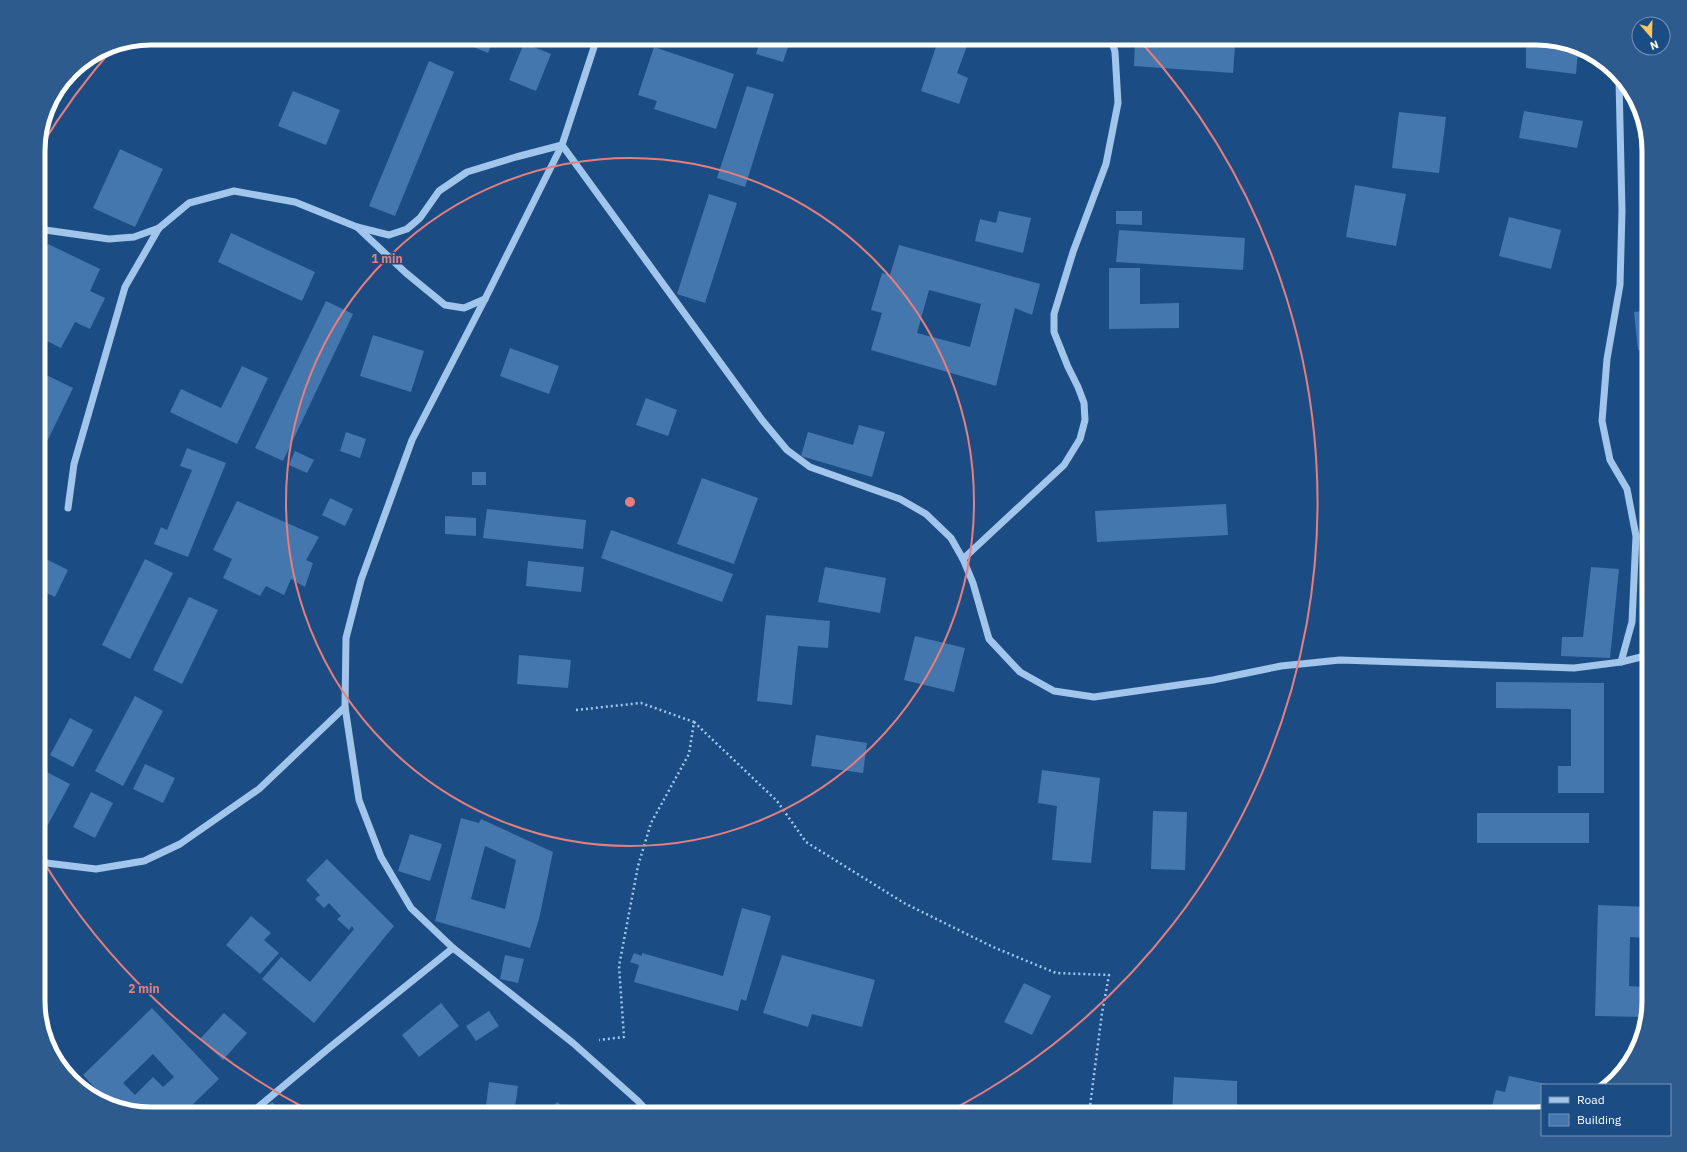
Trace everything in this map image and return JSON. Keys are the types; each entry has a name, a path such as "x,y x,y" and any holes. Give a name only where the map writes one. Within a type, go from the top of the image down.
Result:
{"street":[{"path":"595,45 562,144 485,299 412,440 360,580 346,638 345,707 359,800 381,857 411,908 453,948 573,1043 644,1107"},
{"path":"963,559 1064,465 1080,439 1085,420 1084,404 1054,332 1054,314 1073,252 1106,164 1118,103 1115,52 1113,45"},
{"path":"1619,85 1622,211 1620,285 1607,359 1602,421 1610,460 1626,489 1636,536 1632,622 1621,662"},
{"path":"68,508 74,464 125,287 160,228 190,202 234,191 295,202 356,227 389,235 407,229 420,218 439,191 467,172 562,144"},
{"path":"562,144 762,420 787,450 810,467 900,499 926,514 951,538 963,559 973,583 989,639 1020,672 1054,691 1094,697 1212,680 1281,666 1340,660 1574,668 1621,662 1642,657"},
{"path":"356,227 445,305 464,308 485,299"},
{"path":"45,230 109,239 134,236 160,228"},
{"path":"45,863 96,869 144,862 180,844 259,789 345,707"},
{"path":"258,1107 453,948"}],"path":[{"path":"576,710 641,703 694,722 777,801 806,842 884,891 904,903 993,947 1056,973 1109,975 1102,1013 1090,1107"},
{"path":"573,1043 624,1037 619,966 638,866 651,823 690,754 694,722"}],"building":[{"path":"469,45 491,45 488,53"},
{"path":"523,45 529,45 551,54 536,91 509,80"},
{"path":"759,45 789,45 783,62 756,54"},
{"path":"937,45 967,45 957,73 968,78 959,104 921,91"},
{"path":"1135,45 1202,45 1235,47 1233,73 1134,66"},
{"path":"1526,45 1550,46 1578,54 1576,74 1526,68"},
{"path":"654,47 734,74 716,129 654,109 657,101 638,95"},
{"path":"429,61 454,72 395,216 369,206"},
{"path":"747,86 774,94 745,187 717,178"},
{"path":"293,91 340,110 326,145 278,126"},
{"path":"1524,111 1583,121 1577,148 1519,138"},
{"path":"1399,112 1446,117 1439,173 1392,168"},
{"path":"120,149 163,169 135,227 93,208"},
{"path":"1355,185 1406,194 1396,246 1346,237"},
{"path":"709,194 737,203 705,303 677,294"},
{"path":"999,211 1031,218 1023,253 975,241 980,219 996,223"},
{"path":"1116,211 1142,211 1142,225 1116,224"},
{"path":"1509,217 1561,230 1551,269 1499,256"},
{"path":"1119,230 1245,238 1243,270 1116,262"},
{"path":"231,233 315,272 302,301 218,262"},
{"path":"48,244 100,269 90,291 105,298 90,329 75,322 61,348 45,340 45,250"},
{"path":"899,245 1040,284 1032,315 1015,308 996,386 871,350 882,313 871,310 882,273 890,275","holes":["929,290 981,304 970,347 917,333"]},
{"path":"1109,268 1140,268 1140,304 1179,303 1179,328 1109,329"},
{"path":"326,301 353,314 283,461 255,448"},
{"path":"1642,311 1642,350 1638,350 1634,312"},
{"path":"373,335 424,351 411,392 360,376"},
{"path":"510,348 559,366 549,394 500,376"},
{"path":"242,366 268,378 237,444 170,412 181,389 221,408"},
{"path":"45,374 73,388 45,446"},
{"path":"646,398 677,410 668,436 636,425"},
{"path":"859,425 885,432 872,477 801,456 808,432 853,445"},
{"path":"346,432 366,439 360,458 340,451"},
{"path":"187,448 226,463 188,557 154,544 161,527 167,530 192,470 180,466"},
{"path":"295,451 314,460 307,473 289,465"},
{"path":"472,472 486,472 486,485 472,485"},
{"path":"702,478 758,498 734,564 677,544"},
{"path":"330,498 353,509 345,526 322,515"},
{"path":"237,501 319,537 306,560 313,563 305,587 291,579 284,595 266,586 260,596 223,578 232,559 213,550"},
{"path":"1226,504 1228,535 1097,542 1095,511"},
{"path":"487,509 586,520 583,549 483,538"},
{"path":"445,516 476,518 476,536 445,534"},
{"path":"611,530 733,574 722,602 601,558"},
{"path":"45,558 68,570 55,597 45,592"},
{"path":"145,559 173,573 130,659 102,645"},
{"path":"528,561 584,567 581,592 526,586"},
{"path":"825,567 886,578 880,613 818,602"},
{"path":"1591,567 1619,569 1610,658 1561,656 1562,637 1583,637"},
{"path":"189,597 218,610 182,684 153,670"},
{"path":"766,615 830,621 828,648 798,646 792,705 757,701"},
{"path":"915,636 965,648 954,692 904,680"},
{"path":"519,655 571,660 568,688 517,684"},
{"path":"1496,682 1604,683 1604,793 1558,793 1558,766 1571,766 1571,709 1496,708"},
{"path":"135,696 163,711 123,786 95,771"},
{"path":"70,718 93,730 73,767 50,755"},
{"path":"816,735 867,743 863,773 811,766"},
{"path":"145,764 175,778 163,803 133,789"},
{"path":"1042,770 1100,778 1091,863 1052,860 1057,806 1038,803"},
{"path":"45,771 70,784 45,830"},
{"path":"91,792 113,803 95,838 73,827"},
{"path":"1153,811 1187,812 1185,870 1151,869"},
{"path":"1477,813 1589,813 1589,843 1477,843"},
{"path":"461,818 479,823 481,819 553,852 539,919 530,948 435,921","holes":["485,846 516,860 505,909 471,899"]},
{"path":"410,834 442,844 430,881 398,871"},
{"path":"327,859 394,926 314,1023 262,979 281,957 310,982 354,929 352,926 349,930 337,919 341,916 329,903 324,908 315,899 320,895 306,880"},
{"path":"1598,905 1642,907 1642,938 1630,937 1629,986 1642,987 1641,1017 1595,1016"},
{"path":"742,908 771,916 746,1001 741,999 738,1011 634,982 639,965 630,962 634,953 642,956 642,953 723,976"},
{"path":"251,916 271,933 264,940 279,953 260,974 226,945"},
{"path":"505,955 524,959 518,983 500,979"},
{"path":"782,955 875,980 862,1027 812,1014 808,1027 763,1013"},
{"path":"1024,983 1051,996 1032,1035 1004,1022"},
{"path":"441,1003 459,1026 419,1057 402,1035"},
{"path":"152,1008 219,1079 190,1107 137,1106 117,1101 100,1094 83,1075","holes":["153,1054 174,1077 163,1087 153,1077 135,1095 123,1083"]},
{"path":"489,1011 499,1026 476,1041 466,1026"},
{"path":"224,1013 247,1033 223,1060 200,1039"},
{"path":"1509,1076 1547,1084 1541,1084 1541,1107 1492,1107 1496,1090 1505,1092"},
{"path":"1174,1077 1237,1081 1237,1107 1172,1107"},
{"path":"489,1082 518,1086 515,1107 486,1107"},
{"path":"272,1102 278,1107 268,1107"},
{"path":"557,1102 564,1107 553,1107"}]}
